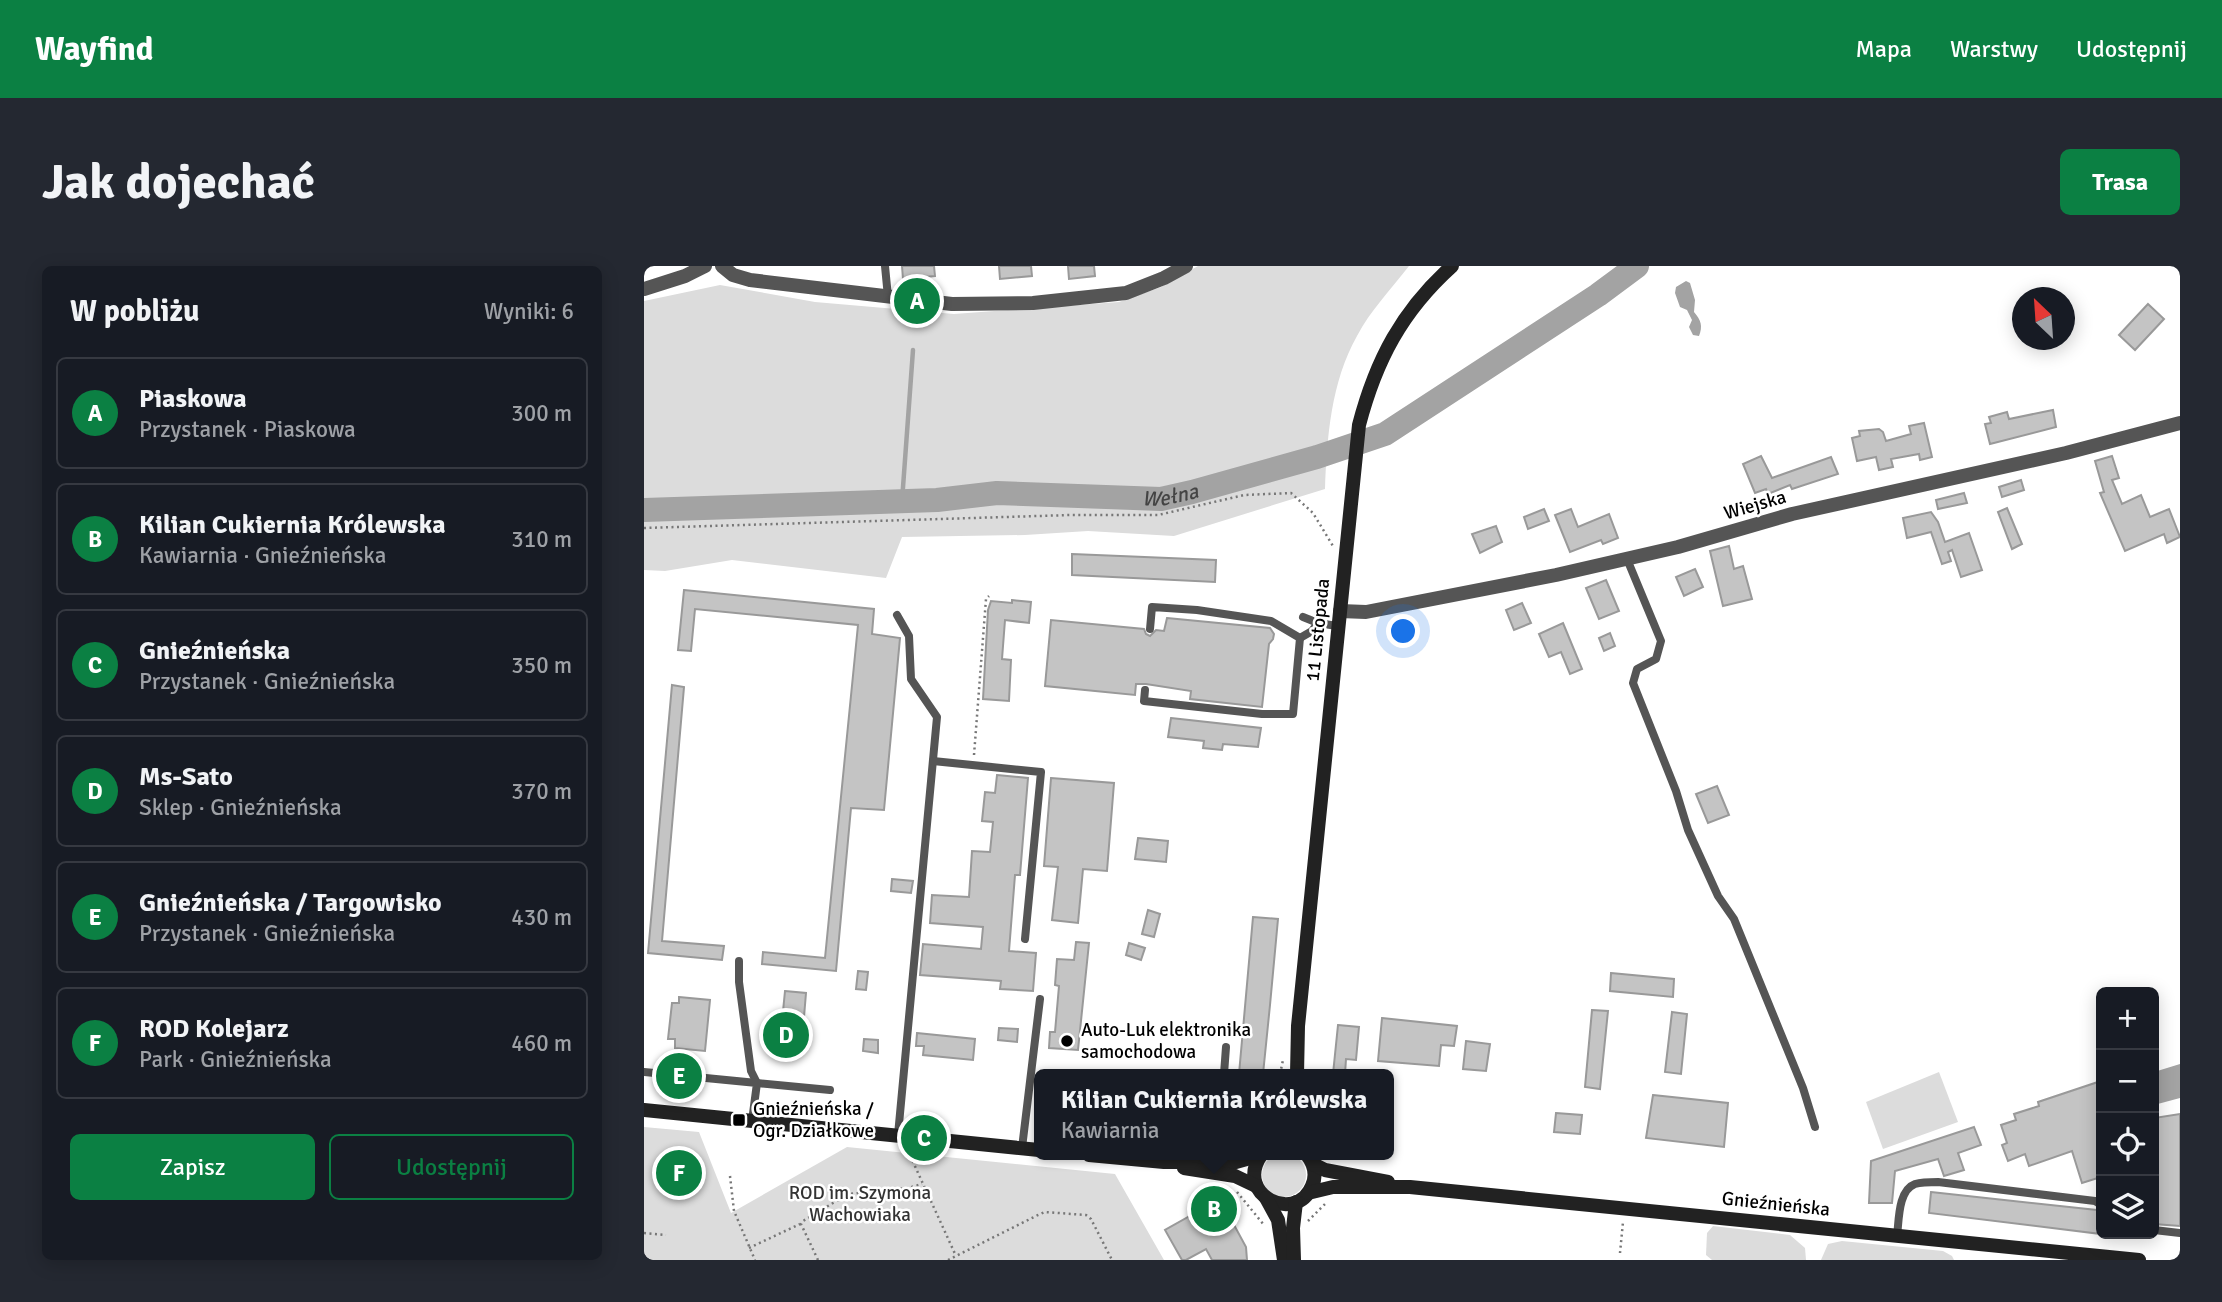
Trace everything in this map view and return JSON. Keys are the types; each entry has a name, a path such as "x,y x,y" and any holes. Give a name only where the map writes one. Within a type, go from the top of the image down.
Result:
{"main road":[{"name":"11 Listopada","path":"1289,1069 1297,1026 1359,425 1375,372 1398,328 1452,266"},
{"name":"11 Listopada","path":"1297,1026 1297,1069"},
{"path":"644,1110 1034,1149"},
{"path":"1156,1160 1191,1170 1233,1176 1256,1186 1278,1220 1284,1260"},
{"path":"1164,1162 1243,1160"},
{"path":"1256,1186 1254,1170 1259,1160"},
{"path":"1266,1198 1281,1204 1296,1202 1308,1193 1314,1179 1310,1160"},
{"name":"Gnieźnieńska","path":"1310,1160 1325,1170 1410,1187 1897,1236 2055,1256 2139,1260"},
{"name":"Gnieźnieńska","path":"1308,1193 1333,1187 1410,1187"},
{"path":"1294,1260 1293,1228 1296,1202"}],"street":[{"path":"644,289 685,276 705,266"},
{"path":"722,266 733,275 750,280 952,304 1092,299 1140,289 1186,266"},
{"name":"Wiejska","path":"1338,619 1627,559 1792,514 2066,453 2180,423"}],"lane":[{"path":"885,266 888,298"},
{"path":"1627,559 1661,641 1656,659 1637,669 1633,682 1676,791 1688,830 1718,896 1734,919 1803,1088 1815,1127"},
{"path":"1150,629 1152,607 1198,610 1271,621 1300,638"},
{"path":"898,615 909,636 911,678 937,717 902,1136"},
{"path":"1303,617 1318,623 1338,619"},
{"path":"1300,638 1318,623"},
{"path":"1145,690 1144,701 1293,715 1300,638"},
{"path":"933,761 1041,772 1025,939"},
{"path":"738,961 751,1071 757,1083 752,1121"},
{"path":"1022,1148 1040,999"},
{"path":"1224,1069 1226,1047"},
{"path":"644,1072 830,1090"},
{"path":"1897,1236 1903,1198 1908,1189 1916,1184 1938,1182 2096,1201"},
{"path":"2159,1231 2180,1233"}],"path":[{"path":"644,528 1071,515 1158,515 1244,495 1290,494 1313,513 1334,548"},
{"path":"974,765 986,599 989,596"},
{"path":"902,1136 956,1256"},
{"path":"730,1176 734,1211 755,1260"},
{"path":"1233,1176 1232,1181 1260,1213 1269,1230"},
{"path":"749,1248 801,1223 848,1194 922,1184"},
{"path":"1620,1253 1625,1209"},
{"path":"948,1260 1045,1212 1078,1213 1091,1219 1112,1260"},
{"path":"801,1223 818,1260"},
{"path":"644,1233 666,1235"}],"green space":[{"path":"1198,266 1409,266 1362,327 1341,372 1329,430 1325,489 1174,536 1088,531 902,537 886,578 732,560 665,571 644,570 644,301 720,285 815,302 954,314 1119,302 1161,287"},
{"path":"1939,1072 1958,1122 1883,1149 1866,1102"},
{"name":"ROD im. Szymona Wachowiaka","path":"644,1127 699,1132 731,1213 847,1147 1115,1174 1164,1260 644,1260"},
{"path":"1268,1160 1300,1160 1306,1175 1300,1191 1284,1197 1268,1191 1262,1175"},
{"path":"1713,1226 1790,1235 1805,1248 1806,1260 1712,1260 1706,1255 1707,1233"},
{"path":"1842,1241 1943,1251 1954,1260 1821,1260 1828,1244"}],"shaded area":[{"path":"1686,281 1690,283 1695,300 1694,312 1701,323 1699,336 1693,335 1689,327 1692,320 1687,310 1680,307 1675,293 1676,287"},
{"path":"2180,1064 2180,1098 2159,1104 2159,1070"}],"building":[{"path":"902,266 934,266 935,276 903,279"},
{"path":"999,266 1031,266 1032,276 1000,279"},
{"path":"1068,266 1094,266 1095,276 1069,279"},
{"path":"2148,304 2164,319 2135,350 2119,335"},
{"path":"2053,410 2056,427 1990,444 1985,424 1991,423 1989,417 2007,412 2009,419"},
{"path":"1924,423 1932,457 1920,460 1919,454 1891,459 1893,467 1879,470 1876,457 1857,461 1852,438 1860,436 1859,431 1879,429 1886,441 1911,434 1909,426"},
{"path":"1761,456 1772,478 1831,457 1838,474 1792,489 1790,485 1768,494 1766,489 1755,493 1743,464"},
{"path":"2112,456 2119,478 2112,480 2122,504 2141,495 2150,517 2169,509 2180,537 2167,543 2164,534 2125,551 2100,493 2104,492 2095,461"},
{"path":"2021,480 2024,490 2002,497 1999,487"},
{"path":"1964,493 1967,503 1938,509 1936,500"},
{"path":"2007,508 2022,544 2012,549 1998,512"},
{"path":"1544,509 1549,521 1528,529 1524,517"},
{"path":"1571,509 1578,527 1609,514 1618,538 1603,544 1601,540 1570,552 1555,515"},
{"path":"1931,512 1938,522 1945,542 1969,533 1982,570 1961,577 1952,550 1948,552 1951,561 1942,564 1931,532 1907,538 1903,518"},
{"path":"1496,526 1502,542 1480,553 1472,534"},
{"path":"1729,546 1734,569 1743,566 1752,599 1723,606 1710,551"},
{"path":"1072,554 1216,560 1215,582 1072,575"},
{"path":"1695,569 1703,587 1684,596 1676,577"},
{"path":"1606,580 1619,611 1599,619 1586,588"},
{"path":"684,590 874,609 872,634 900,638 884,810 851,808 836,971 762,964 763,952 825,958 858,625 695,609 691,651 678,650"},
{"path":"1012,600 1031,602 1029,623 1005,620 1002,659 1011,660 1009,701 983,699 988,610 991,601 1012,603"},
{"path":"1522,603 1531,623 1514,630 1506,610"},
{"path":"1167,618 1270,628 1274,634 1269,644 1262,707 1190,699 1191,691 1146,684 1136,684 1135,695 1045,686 1051,620 1144,629 1150,636 1156,630 1164,631"},
{"path":"1563,623 1582,669 1570,674 1561,652 1549,657 1539,634"},
{"path":"1610,633 1615,646 1604,651 1599,638"},
{"path":"672,685 684,687 662,941 724,946 722,960 648,953"},
{"path":"1171,718 1261,728 1258,747 1223,744 1222,750 1203,748 1204,741 1168,737"},
{"path":"997,775 1028,778 1020,875 1015,875 1009,951 1036,953 1033,991 1000,989 1001,981 920,975 923,944 981,949 983,927 930,923 932,895 969,897 972,851 990,852 993,822 982,821 985,792 995,793"},
{"path":"1051,778 1114,783 1107,871 1083,869 1078,923 1052,920 1058,867 1044,866"},
{"path":"1717,786 1729,815 1708,823 1696,794"},
{"path":"1138,838 1168,841 1166,862 1135,859"},
{"path":"892,879 913,881 911,893 891,891"},
{"path":"1148,910 1160,914 1154,937 1142,934"},
{"path":"1253,917 1278,919 1263,1069 1239,1069"},
{"path":"1076,942 1089,943 1078,1050 1049,1048 1050,1032 1055,1032 1059,986 1055,985 1057,959 1074,960"},
{"path":"1129,943 1145,948 1141,960 1126,955"},
{"path":"858,971 868,972 866,990 856,989"},
{"path":"1611,973 1674,979 1673,997 1610,991"},
{"path":"785,991 806,993 803,1029 808,1030 807,1044 780,1042"},
{"path":"679,997 710,1000 705,1051 675,1048 675,1039 668,1039 672,1003 679,1003"},
{"path":"1592,1010 1608,1011 1600,1089 1585,1087"},
{"path":"1672,1012 1687,1014 1681,1074 1665,1072"},
{"path":"1382,1018 1457,1026 1454,1046 1441,1045 1439,1066 1378,1061"},
{"path":"1338,1025 1359,1027 1356,1060 1346,1059 1345,1069 1334,1069"},
{"path":"999,1028 1018,1029 1017,1042 998,1040"},
{"path":"917,1033 975,1039 973,1060 923,1055 924,1046 916,1046"},
{"path":"864,1039 878,1040 878,1053 863,1051"},
{"path":"1466,1041 1490,1044 1486,1071 1463,1069"},
{"path":"2096,1083 2096,1179 2082,1183 2072,1151 2029,1166 2025,1154 2008,1161 2002,1145 2007,1143 2001,1125 2016,1120 2014,1114 2039,1106 2038,1102"},
{"path":"1653,1095 1728,1103 1724,1147 1646,1138"},
{"path":"1556,1113 1582,1115 1580,1134 1554,1132"},
{"path":"2180,1114 2180,1226 2159,1224 2159,1117"},
{"path":"1974,1127 1981,1145 1958,1153 1964,1170 1944,1176 1938,1159 1895,1171 1892,1203 1869,1203 1871,1161"},
{"path":"1931,1192 2096,1210 2096,1233 1929,1213"},
{"path":"1220,1199 1246,1247 1247,1260 1212,1260 1206,1249 1182,1260 1165,1230"}],"waterway":[{"name":"Wełna","path":"644,510 937,500 997,493 1161,499 1192,492 1317,457 1385,434 1598,295 1637,266"},
{"path":"902,501 913,350"}],"place":[{"name":"Piaskowa","path":"917,301"},
{"name":"Ms-Sato","path":"786,1035"},
{"name":"Auto-Luk elektronika samochodowa","path":"1067,1041"},
{"name":"Gnieźnieńska / Targowisko","path":"679,1076"},
{"name":"Gnieźnieńska / Ogr. Działkowe","path":"739,1120"},
{"name":"Gnieźnieńska","path":"924,1138"},
{"name":"ROD Kolejarz","path":"679,1173"},
{"name":"Kilian Cukiernia Królewska","path":"1214,1209"}]}
